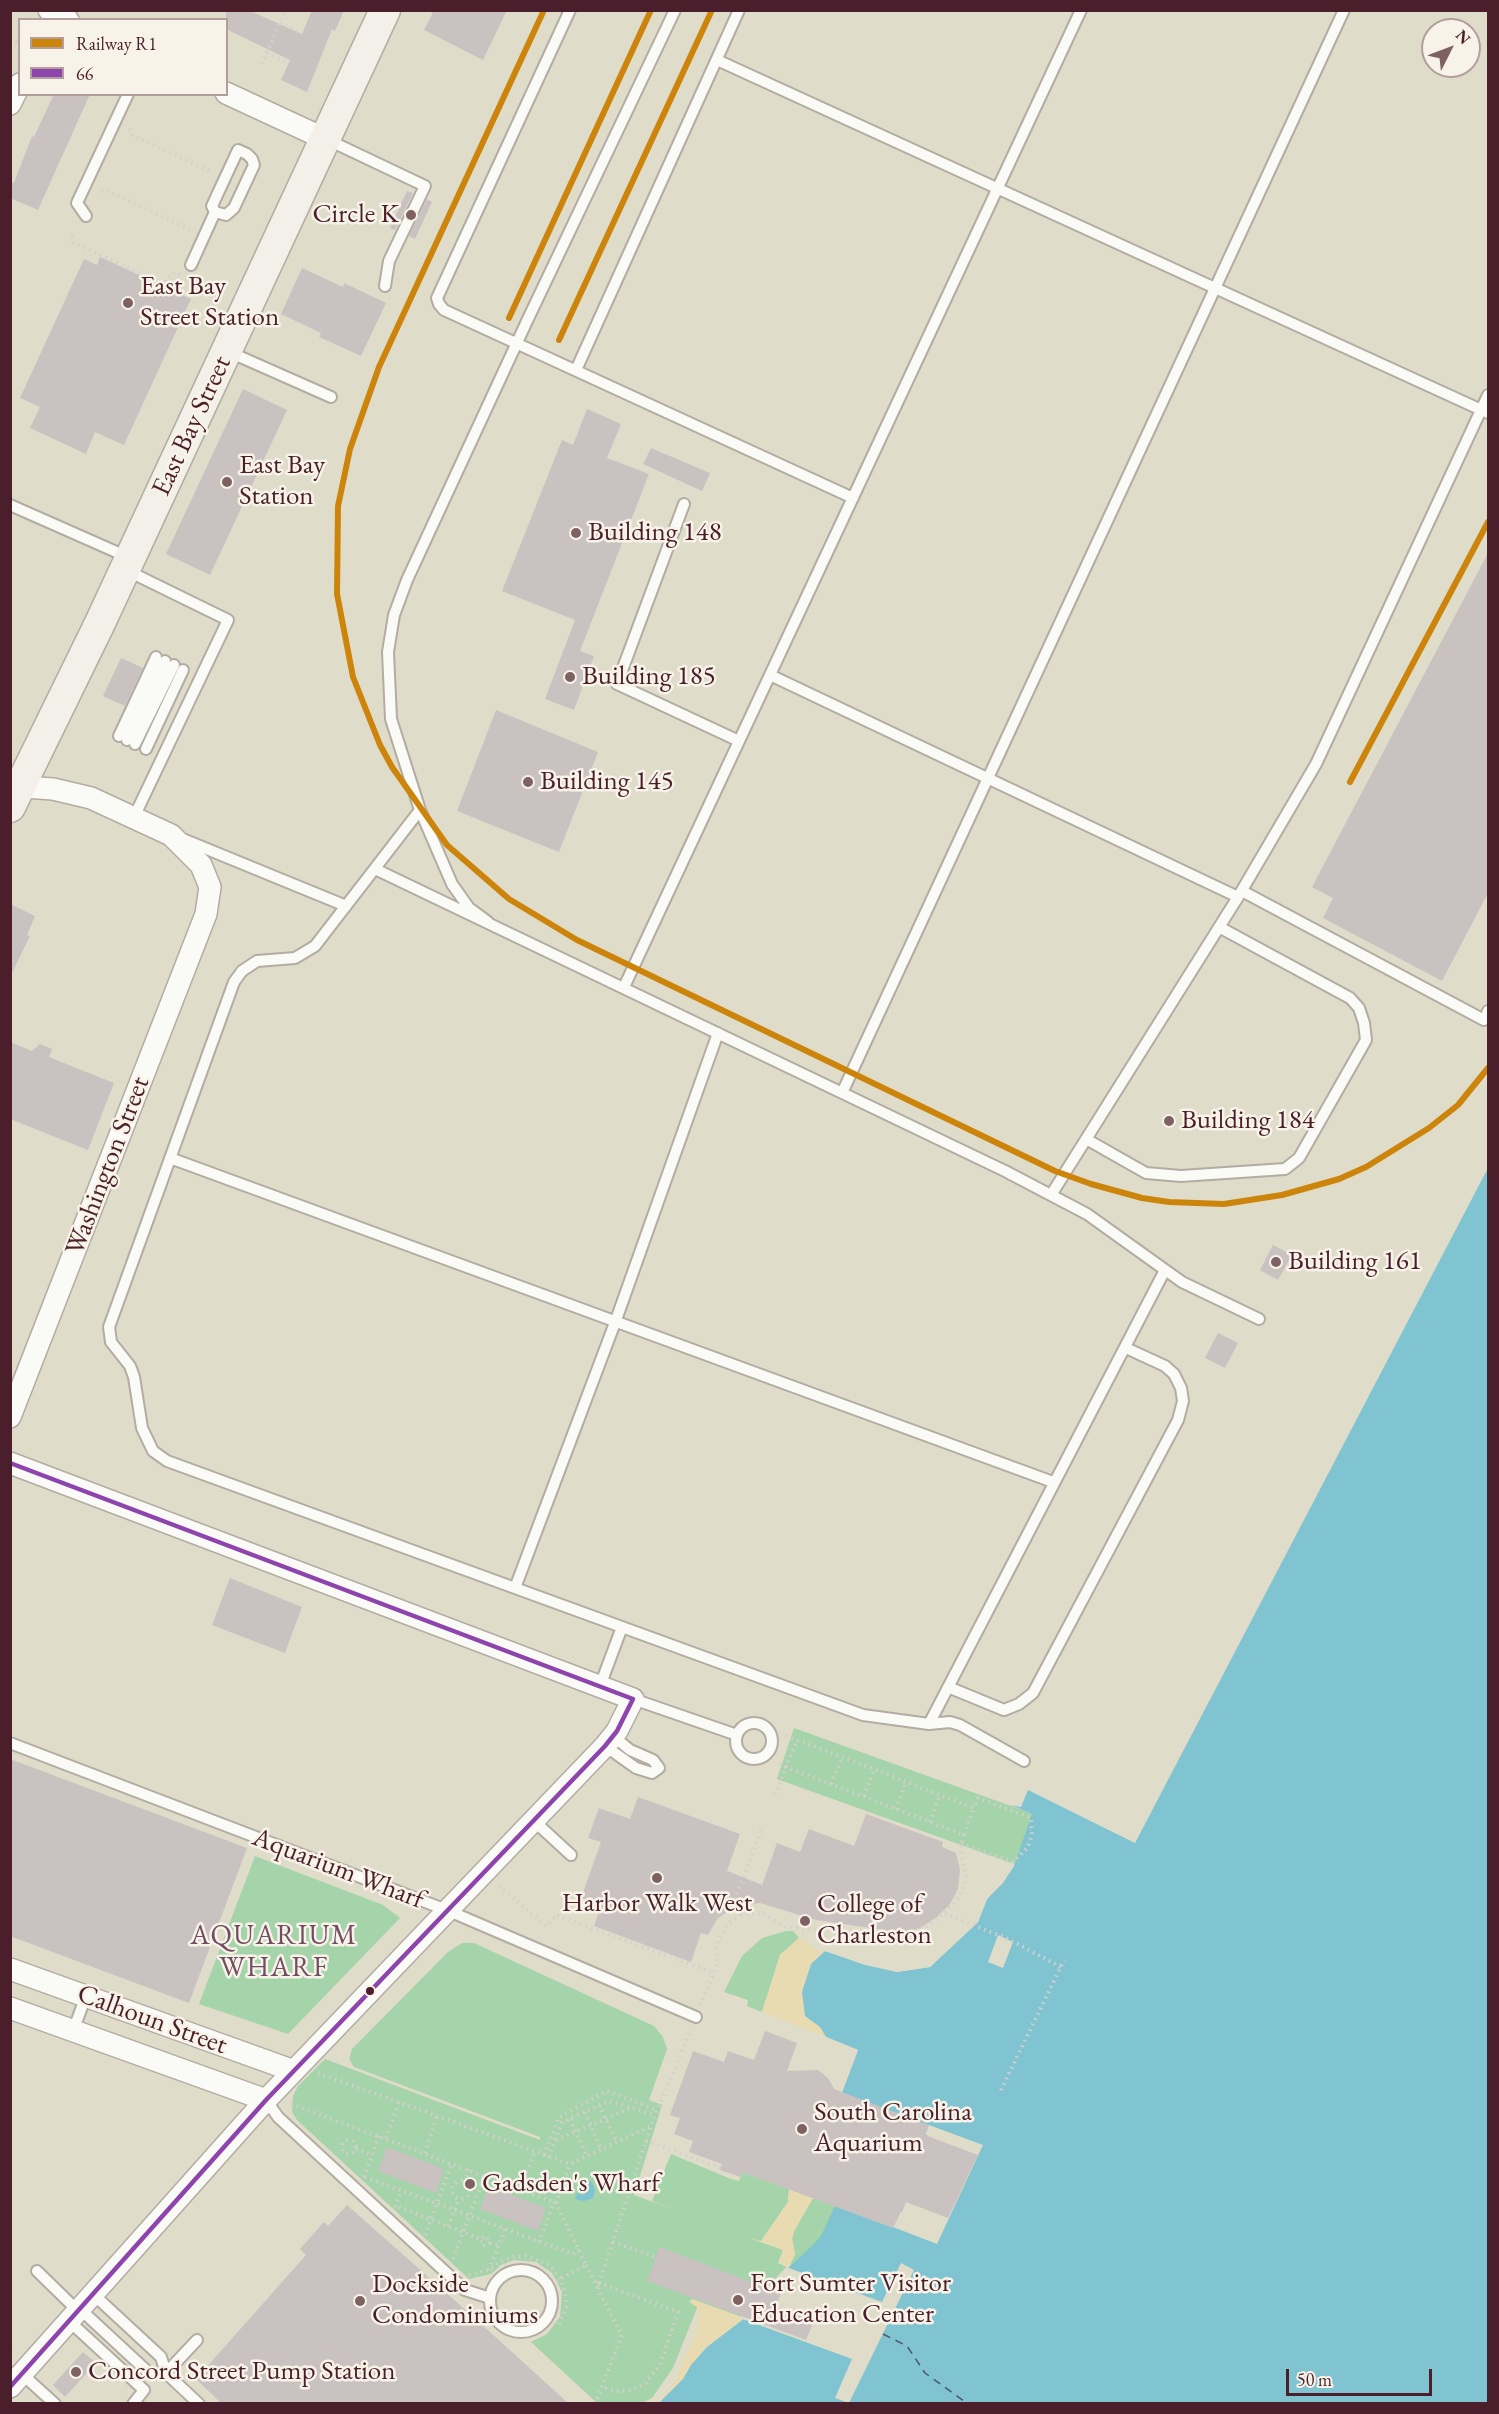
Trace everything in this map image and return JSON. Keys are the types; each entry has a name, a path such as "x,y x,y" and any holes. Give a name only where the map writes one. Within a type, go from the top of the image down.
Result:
{"main road":[{"name":"East Bay Street","path":"14,793 127,564 385,10"}],"street":[{"path":"10,104 18,88"},
{"path":"228,94 325,139"},
{"path":"14,793 53,789 91,798 171,834"},
{"name":"Washington Street","path":"10,1417 206,914 210,887 206,876 188,850 171,834"},
{"path":"10,1463 633,1699 609,1741 266,2100 16,2381"},
{"name":"Calhoun Street","path":"10,1969 294,2071"},
{"name":"Calhoun Street","path":"13,2013 73,2031 266,2100"}],"lane":[{"path":"570,10 437,298 444,310 853,498"},
{"path":"488,922 460,897 420,810 391,719 388,652 394,615 407,580 516,343 675,10"},
{"path":"576,370 739,10"},
{"path":"624,987 1081,10"},
{"path":"842,1093 990,779 1344,10"},
{"path":"717,60 1485,412"},
{"path":"86,216 77,204 127,96"},
{"path":"325,139 425,186 389,261 385,286"},
{"path":"238,150 252,159 254,165 234,208 226,215 215,212 212,206 238,150"},
{"path":"191,265 215,212"},
{"path":"227,351 331,398"},
{"path":"1051,1195 1240,894 1316,764 1485,412 1488,395"},
{"path":"684,504 617,684 739,741"},
{"path":"10,505 127,564 228,620 134,817"},
{"path":"170,663 132,742 170,663"},
{"path":"770,675 1240,894 1484,1020 1488,1011"},
{"path":"420,810 315,946 302,956 257,961 238,976 109,1327 111,1342 130,1366 134,1377 142,1428 153,1451 167,1461 862,1715 929,1724 950,1722 960,1725 1024,1761"},
{"path":"171,834 346,906"},
{"path":"375,869 624,987 1051,1195 1087,1215 1182,1282 1259,1319"},
{"path":"1086,1139 1146,1173 1181,1176 1285,1168 1299,1158 1366,1040 1365,1023 1359,1008 1350,998 1219,927"},
{"path":"515,1588 616,1320 718,1033"},
{"path":"170,1158 1053,1482"},
{"path":"929,1724 1053,1482 1126,1348 1164,1270"},
{"path":"948,1687 1004,1710 1019,1704 1033,1693 1178,1420 1183,1401 1181,1388 1174,1374 1165,1366 1126,1348"},
{"path":"600,1686 622,1627"},
{"path":"633,1699 737,1735"},
{"name":"Aquarium Wharf","path":"10,1743 449,1911 696,2017"},
{"path":"534,1821 571,1855"},
{"path":"73,2031 86,1996"},
{"path":"266,2100 278,2117 465,2290 490,2298"},
{"path":"524,2270 535,2274 547,2286 552,2304 548,2316 540,2325 530,2331 512,2330 497,2320 491,2310 490,2298 493,2286 501,2277 512,2271 524,2270"},
{"path":"37,2271 149,2373 166,2373 197,2340"},
{"path":"80,2309 161,2357 166,2373 199,2403"},
{"path":"80,2309 144,2390 133,2403"},
{"path":"16,2381 55,2403"}],"path":[{"path":"262,64 285,10"},
{"path":"280,23 302,33"},
{"path":"267,53 289,63"},
{"path":"129,129 132,135 217,174"},
{"path":"101,191 108,191 191,230"},
{"path":"72,236 73,242 162,284 176,272 213,290"},
{"path":"786,1736 974,1808"},
{"path":"775,1796 797,1740"},
{"path":"831,1784 842,1757"},
{"path":"777,1763 964,1835"},
{"path":"864,1796 873,1769"},
{"path":"896,1809 906,1782"},
{"path":"930,1822 940,1795"},
{"path":"598,2290 651,2126 718,1963 716,1952 719,1938 729,1923 741,1915 763,1913 786,1926 902,1936 915,1933 945,1914 956,1902 964,1886 966,1875 960,1849 961,1844 964,1835 978,1798 1031,1818 1032,1834 1028,1847 1013,1862 961,1844"},
{"path":"741,1915 734,1902 761,1831"},
{"path":"497,1884 546,1926 556,1915 714,1973"},
{"path":"945,1914 1006,1938 1061,1967"},
{"path":"1001,2090 1064,1960"},
{"path":"318,2073 570,2164"},
{"path":"547,2156 559,2117 607,2091 657,2110"},
{"path":"547,2156 562,2122 609,2101 655,2115"},
{"path":"386,2138 399,2102"},
{"path":"291,2104 555,2202 622,2335 595,2403"},
{"path":"599,2105 617,2142"},
{"path":"556,2140 632,2108"},
{"path":"585,2112 601,2149"},
{"path":"425,2153 437,2116"},
{"path":"570,2118 587,2156"},
{"path":"540,2242 570,2164 651,2126"},
{"path":"371,2186 363,2179 380,2136"},
{"path":"646,2141 721,2168"},
{"path":"356,2149 372,2155"},
{"path":"520,2189 535,2151"},
{"path":"425,2236 452,2163"},
{"path":"464,2182 469,2169"},
{"path":"452,2261 484,2175"},
{"path":"364,2176 573,2254 579,2250"},
{"path":"459,2198 453,2193 456,2183 464,2182 469,2185 469,2194"},
{"path":"444,2184 453,2187"},
{"path":"395,2207 401,2190"},
{"path":"448,2226 459,2198 469,2194 477,2196"},
{"path":"387,2200 402,2215"},
{"path":"395,2207 480,2239 483,2246 490,2243"},
{"path":"417,2229 432,2242"},
{"path":"489,2270 505,2229"},
{"path":"480,2239 486,2236 490,2243 498,2246"},
{"path":"613,2242 656,2257"},
{"path":"446,2254 468,2275 489,2270 506,2259 526,2256 549,2265 561,2278 566,2307 558,2327"},
{"path":"547,2286 586,2265"},
{"path":"599,2283 678,2312 660,2364 646,2383 628,2391 602,2387"},
{"path":"10,2344 10,2356"}],"green space":[{"path":"794,1728 1036,1815 1017,1865 777,1779"},
{"path":"255,1856 383,1905 400,1918 288,2034 199,2004"},
{"path":"793,1931 799,1938 780,1955 762,2012 747,2006 748,2000 724,1992 742,1956 762,1938"},
{"path":"462,1943 474,1943 654,2026 663,2037 667,2049 649,2100 662,2105 634,2195 677,2211 652,2201 671,2154 731,2179 739,2181 742,2172 789,2189 788,2202 761,2241 749,2238 783,2250 778,2263 789,2268 795,2254 792,2239 794,2231 813,2198 849,2212 849,2403 699,2303 673,2368 652,2398 641,2403 597,2403 531,2342 547,2334 560,2317 562,2292 552,2273 536,2262 514,2260 501,2265 491,2274 469,2279 297,2120 292,2112 293,2096 298,2086 325,2059 540,2140 540,2137 354,2067 349,2059 352,2049 448,1952"}],"sand":[{"path":"799,1938 817,1950 825,1951 816,1958 805,2016 820,2027 826,2037 762,2012 780,1955"},
{"path":"789,2189 813,2198 794,2231 792,2239 795,2254 789,2267 779,2262 783,2250 761,2241 788,2202"},
{"path":"692,2299 745,2318 691,2365 683,2379 658,2404 672,2386 696,2334 699,2318 697,2307 689,2302"}],"water":[{"path":"1488,1168 1488,2403 658,2404 683,2379 691,2365 707,2347 745,2318 789,2267 814,2244 821,2236 835,2206 838,2103 858,2050 826,2037 820,2027 805,2016 802,1992 811,1964 825,1951 865,1965 897,1972 930,1967 978,1922 987,1899 1014,1866 1032,1814 1011,1805 1021,1807 1028,1790 1135,1843"},
{"path":"583,2178 592,2182 595,2190 593,2198 584,2201 575,2199 577,2193 583,2195 588,2191 581,2183"}],"pier":[{"path":"1012,1863 1014,1866 1003,1883 987,1899 978,1922 930,1967 897,1972 821,1950 825,1948 866,1962 897,1969 929,1964 975,1920 984,1898 1001,1881"},
{"path":"998,1935 1013,1942 1003,1968 988,1962"},
{"path":"821,2035 858,2050 842,2092 839,2091 854,2052 825,2040"},
{"path":"929,2125 983,2145 937,2244 893,2227 885,2206 902,2212 928,2136 925,2134"},
{"path":"901,2263 914,2270 849,2403 835,2398 852,2359 740,2318 786,2267 882,2302"}],"building":[{"path":"226,10 248,10 302,34 312,10 344,10 335,31 332,29 307,92 281,80 290,60 228,30 228,18 226,18"},
{"path":"434,10 507,10 483,60 424,30"},
{"path":"53,96 89,96 38,210 10,198 10,182 14,183 32,136 34,137"},
{"path":"407,191 413,193 395,230 390,228"},
{"path":"427,199 432,202 415,239 409,236"},
{"path":"100,257 191,299 124,445 95,432 86,454 30,428 40,407 20,398 84,259 97,265"},
{"path":"302,268 343,287 344,283 386,303 361,356 319,337 321,333 281,314"},
{"name":"East Bay Station","path":"243,389 287,410 210,575 166,554"},
{"name":"Building 148","path":"587,409 621,424 607,458 649,474 580,651 594,656 574,710 545,699 575,620 502,591 562,440 573,445"},
{"path":"651,448 710,473 702,491 643,464"},
{"path":"1488,553 1488,893 1442,981 1323,918 1333,898 1312,887"},
{"path":"121,658 143,668 125,706 103,696"},
{"name":"Building 145","path":"496,710 598,752 559,852 457,811"},
{"path":"10,904 35,916 27,935 30,936 10,977"},
{"path":"10,1042 32,1051 40,1044 52,1049 49,1057 114,1083 88,1150 10,1119"},
{"name":"Building 161","path":"1273,1245 1292,1255 1278,1280 1260,1270"},
{"path":"1218,1333 1238,1343 1225,1368 1205,1358"},
{"path":"230,1578 302,1607 285,1653 212,1625"},
{"path":"10,1759 247,1848 189,2003 10,1936"},
{"path":"638,1797 740,1834 727,1871 762,1885 777,1843 800,1852 809,1829 854,1846 866,1814 943,1842 942,1847 956,1853 960,1870 958,1889 950,1904 937,1917 920,1928 904,1933 816,1920 760,1903 736,1906 718,1918 708,1935 701,1933 691,1962 594,1926 601,1906 581,1898 601,1842 588,1838 599,1808 630,1819"},
{"name":"South Carolina Aquarium","path":"765,2031 797,2043 787,2071 818,2070 828,2078 834,2089 929,2125 925,2135 978,2155 948,2218 906,2202 893,2228 742,2172 740,2177 720,2170 722,2164 689,2152 693,2141 674,2134 680,2118 670,2115 693,2051 724,2062 728,2051 754,2060"},
{"path":"387,2147 444,2169 436,2193 378,2171"},
{"path":"489,2186 546,2208 538,2231 480,2209"},
{"name":"Dockside Condominiums","path":"347,2205 568,2403 221,2403 196,2379 306,2255 300,2249 324,2222 328,2226"},
{"name":"Fort Sumter Visitor Education Center","path":"659,2247 781,2293 776,2307 814,2321 806,2340 647,2281"},
{"name":"Concord Street Pump Station","path":"83,2352 96,2363 65,2397 53,2385"}],"ferry route":[{"path":"883,2334 907,2346 925,2373 968,2404"}],"rail line":[{"name":"R1","path":"544,10 379,367 350,449 338,506 337,594 353,677 380,745 392,767 447,845 509,899 577,940 1055,1171 1142,1198 1169,1202 1224,1204 1282,1195 1339,1179 1366,1167 1429,1128 1458,1105 1488,1068"},
{"name":"R1","path":"509,318 651,10"},
{"name":"R1","path":"559,340 712,10"},
{"name":"R1","path":"1350,782 1488,522"}],"transit line":[{"name":"66","path":"10,1463 633,1699 617,1731 605,1746 266,2100 10,2387"}],"place":[{"name":"Circle K","path":"411,215"},
{"name":"East Bay Street Station","path":"128,303"},
{"name":"East Bay Station","path":"227,482"},
{"name":"Building 148","path":"576,533"},
{"name":"Building 185","path":"570,677"},
{"name":"Building 145","path":"528,782"},
{"name":"Building 184","path":"1169,1121"},
{"name":"Building 161","path":"1276,1262"},
{"name":"Harbor Walk West","path":"657,1878"},
{"name":"College of Charleston","path":"805,1921"},
{"name":"South Carolina Aquarium","path":"802,2129"},
{"name":"Gadsden's Wharf","path":"470,2184"},
{"name":"Fort Sumter Visitor Education Center","path":"738,2300"},
{"name":"Dockside Condominiums","path":"360,2301"},
{"name":"Concord Street Pump Station","path":"76,2372"}],"district":[{"name":"AQUARIUM WHARF","path":"274,1952"}]}
